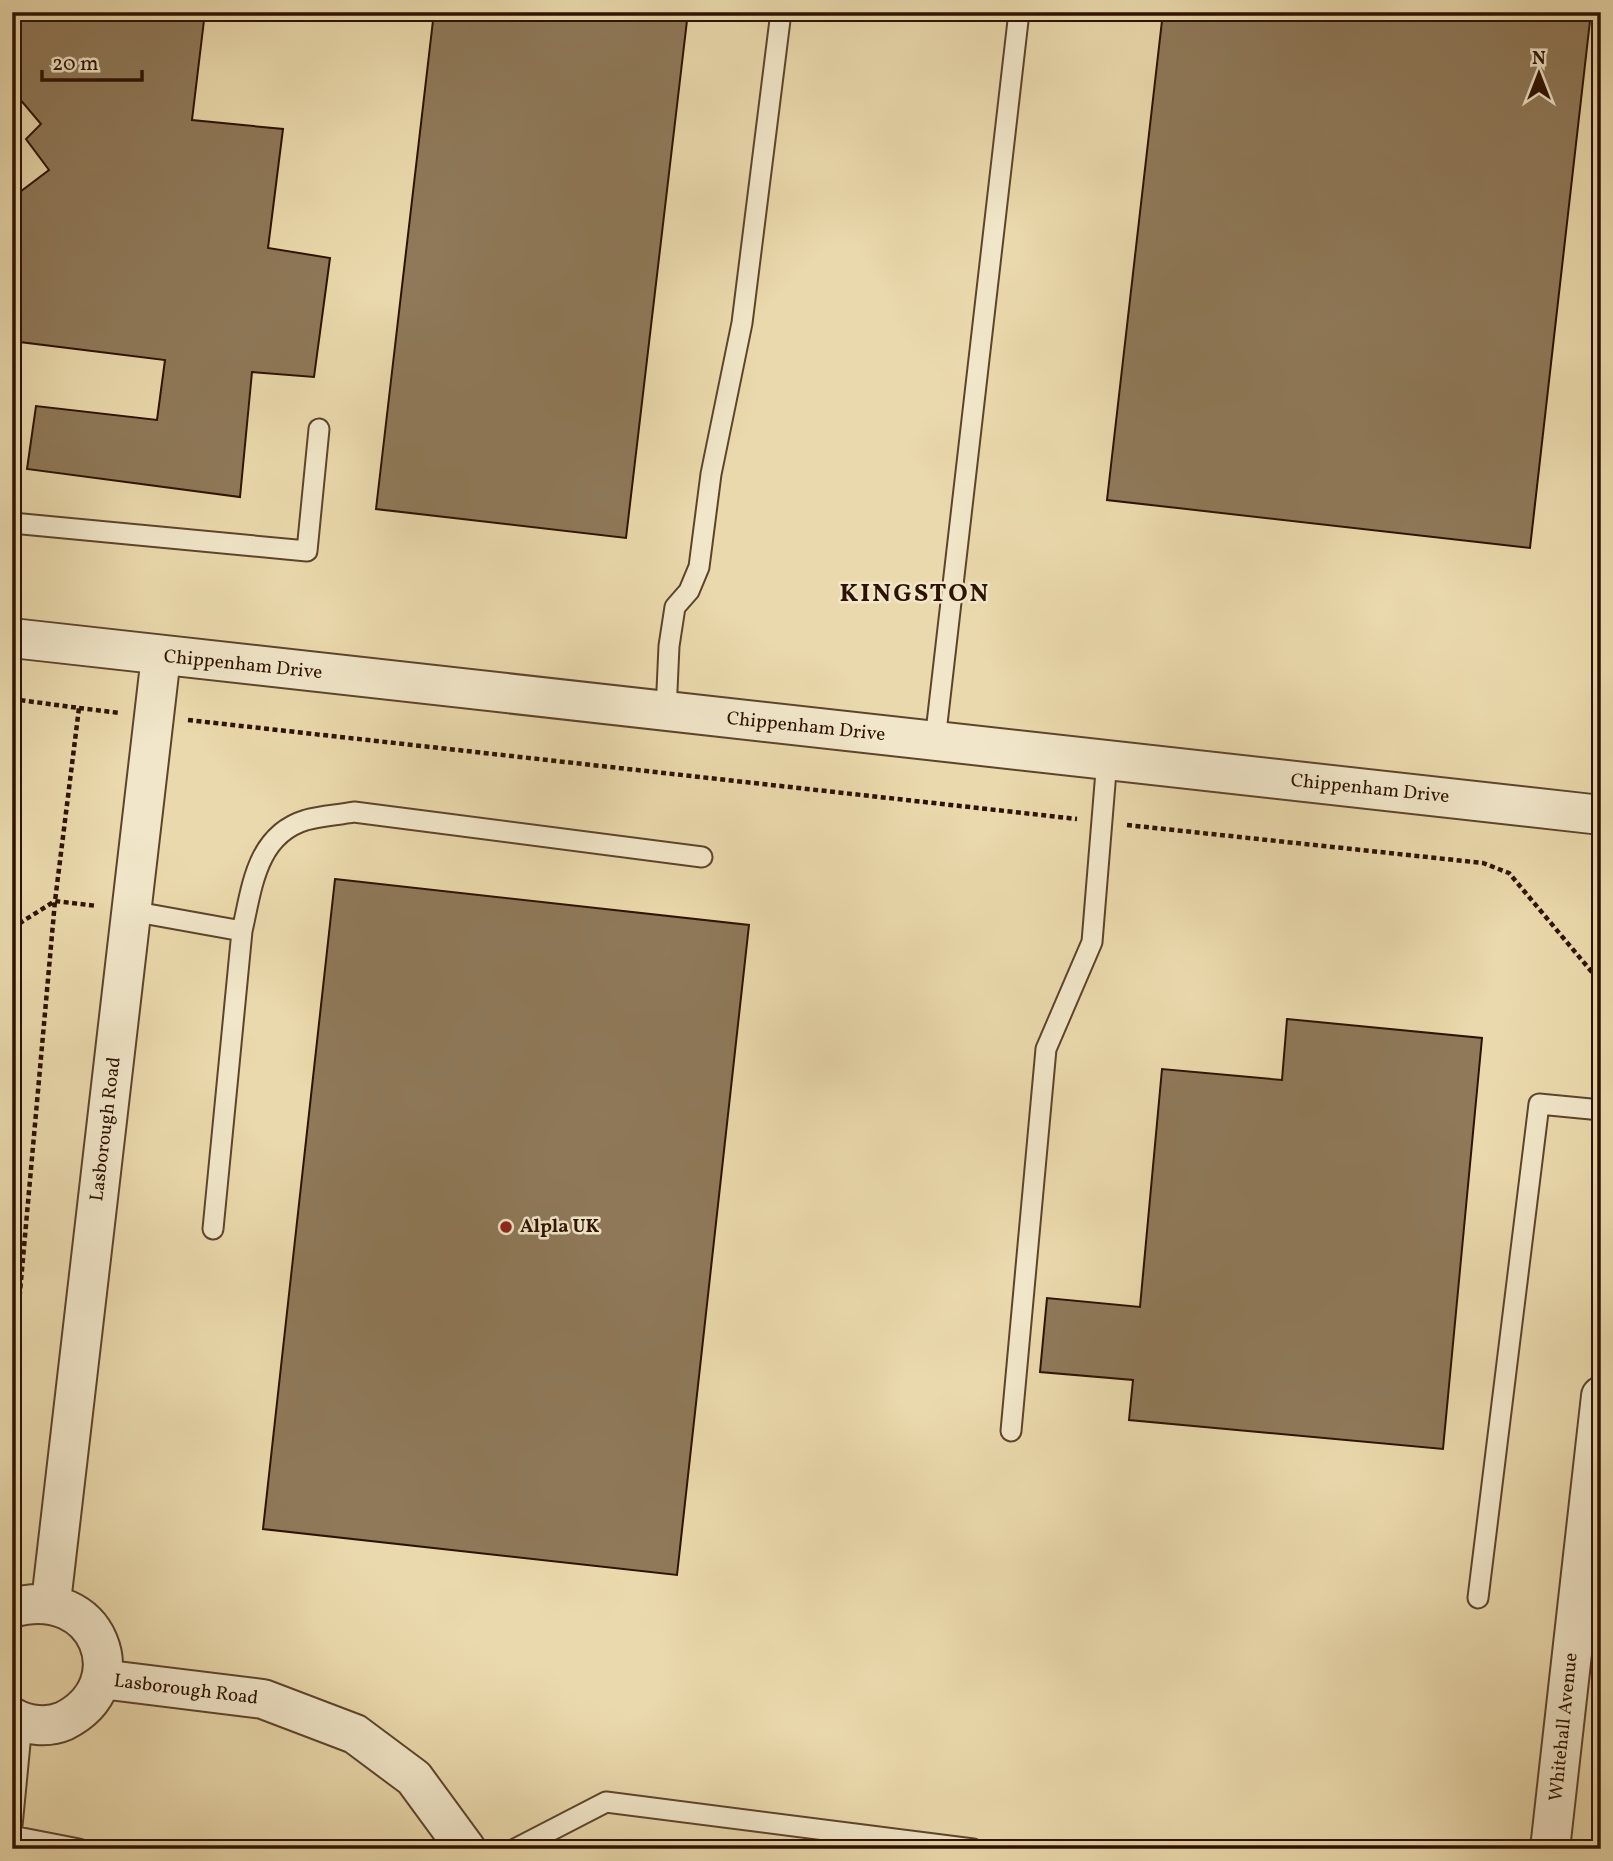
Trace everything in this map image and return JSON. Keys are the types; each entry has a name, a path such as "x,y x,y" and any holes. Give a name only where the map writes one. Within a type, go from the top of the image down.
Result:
{"street":[{"name":"Chippenham Drive","path":"12,638 1601,815"},
{"name":"Lasborough Road","path":"51,1602 161,656"},
{"name":"Whitehall Avenue","path":"1550,1849 1597,1461 1601,1396"},
{"path":"12,1608 33,1602 51,1602 72,1610 83,1618 99,1643 103,1665 101,1679 92,1698 79,1713 47,1726 17,1720"},
{"name":"Lasborough Road","path":"101,1679 263,1699 355,1734 414,1778 466,1849"}],"lane":[{"path":"666,712 669,646 675,607 689,591 699,567 711,474 743,323 781,12"},
{"path":"935,741 1020,12"},
{"path":"12,523 307,551 319,429"},
{"path":"1011,1431 1046,1049 1092,942 1107,759"},
{"path":"213,1229 242,931 258,860 275,838 303,821 354,812 702,857"},
{"path":"131,911 242,931"},
{"path":"1478,1598 1539,1104 1601,1110"},
{"path":"12,1826 17,1720"},
{"path":"515,1849 606,1802 973,1849"},
{"path":"12,1836 79,1849"}],"path":[{"path":"12,699 154,717 1483,863 1510,873 1591,971 1601,979"},
{"path":"12,1381 55,901 79,708"},
{"path":"12,928 55,901"}],"building":[{"path":"12,12 205,12 192,120 283,129 268,248 330,258 314,377 252,372 240,497 27,469 36,406 157,420 165,360 12,341 12,198 49,170 26,139 41,124 12,90"},
{"path":"434,12 688,12 626,538 376,509"},
{"path":"1163,12 1591,12 1530,548 1107,500"},
{"name":"Alpla UK","path":"335,879 749,925 677,1575 263,1529"},
{"path":"1287,1019 1482,1038 1443,1449 1129,1420 1133,1380 1040,1372 1047,1298 1140,1307 1162,1069 1282,1080"}],"place":[{"name":"Alpla UK","path":"506,1227"}],"district":[{"name":"KINGSTON","path":"915,594"}]}
